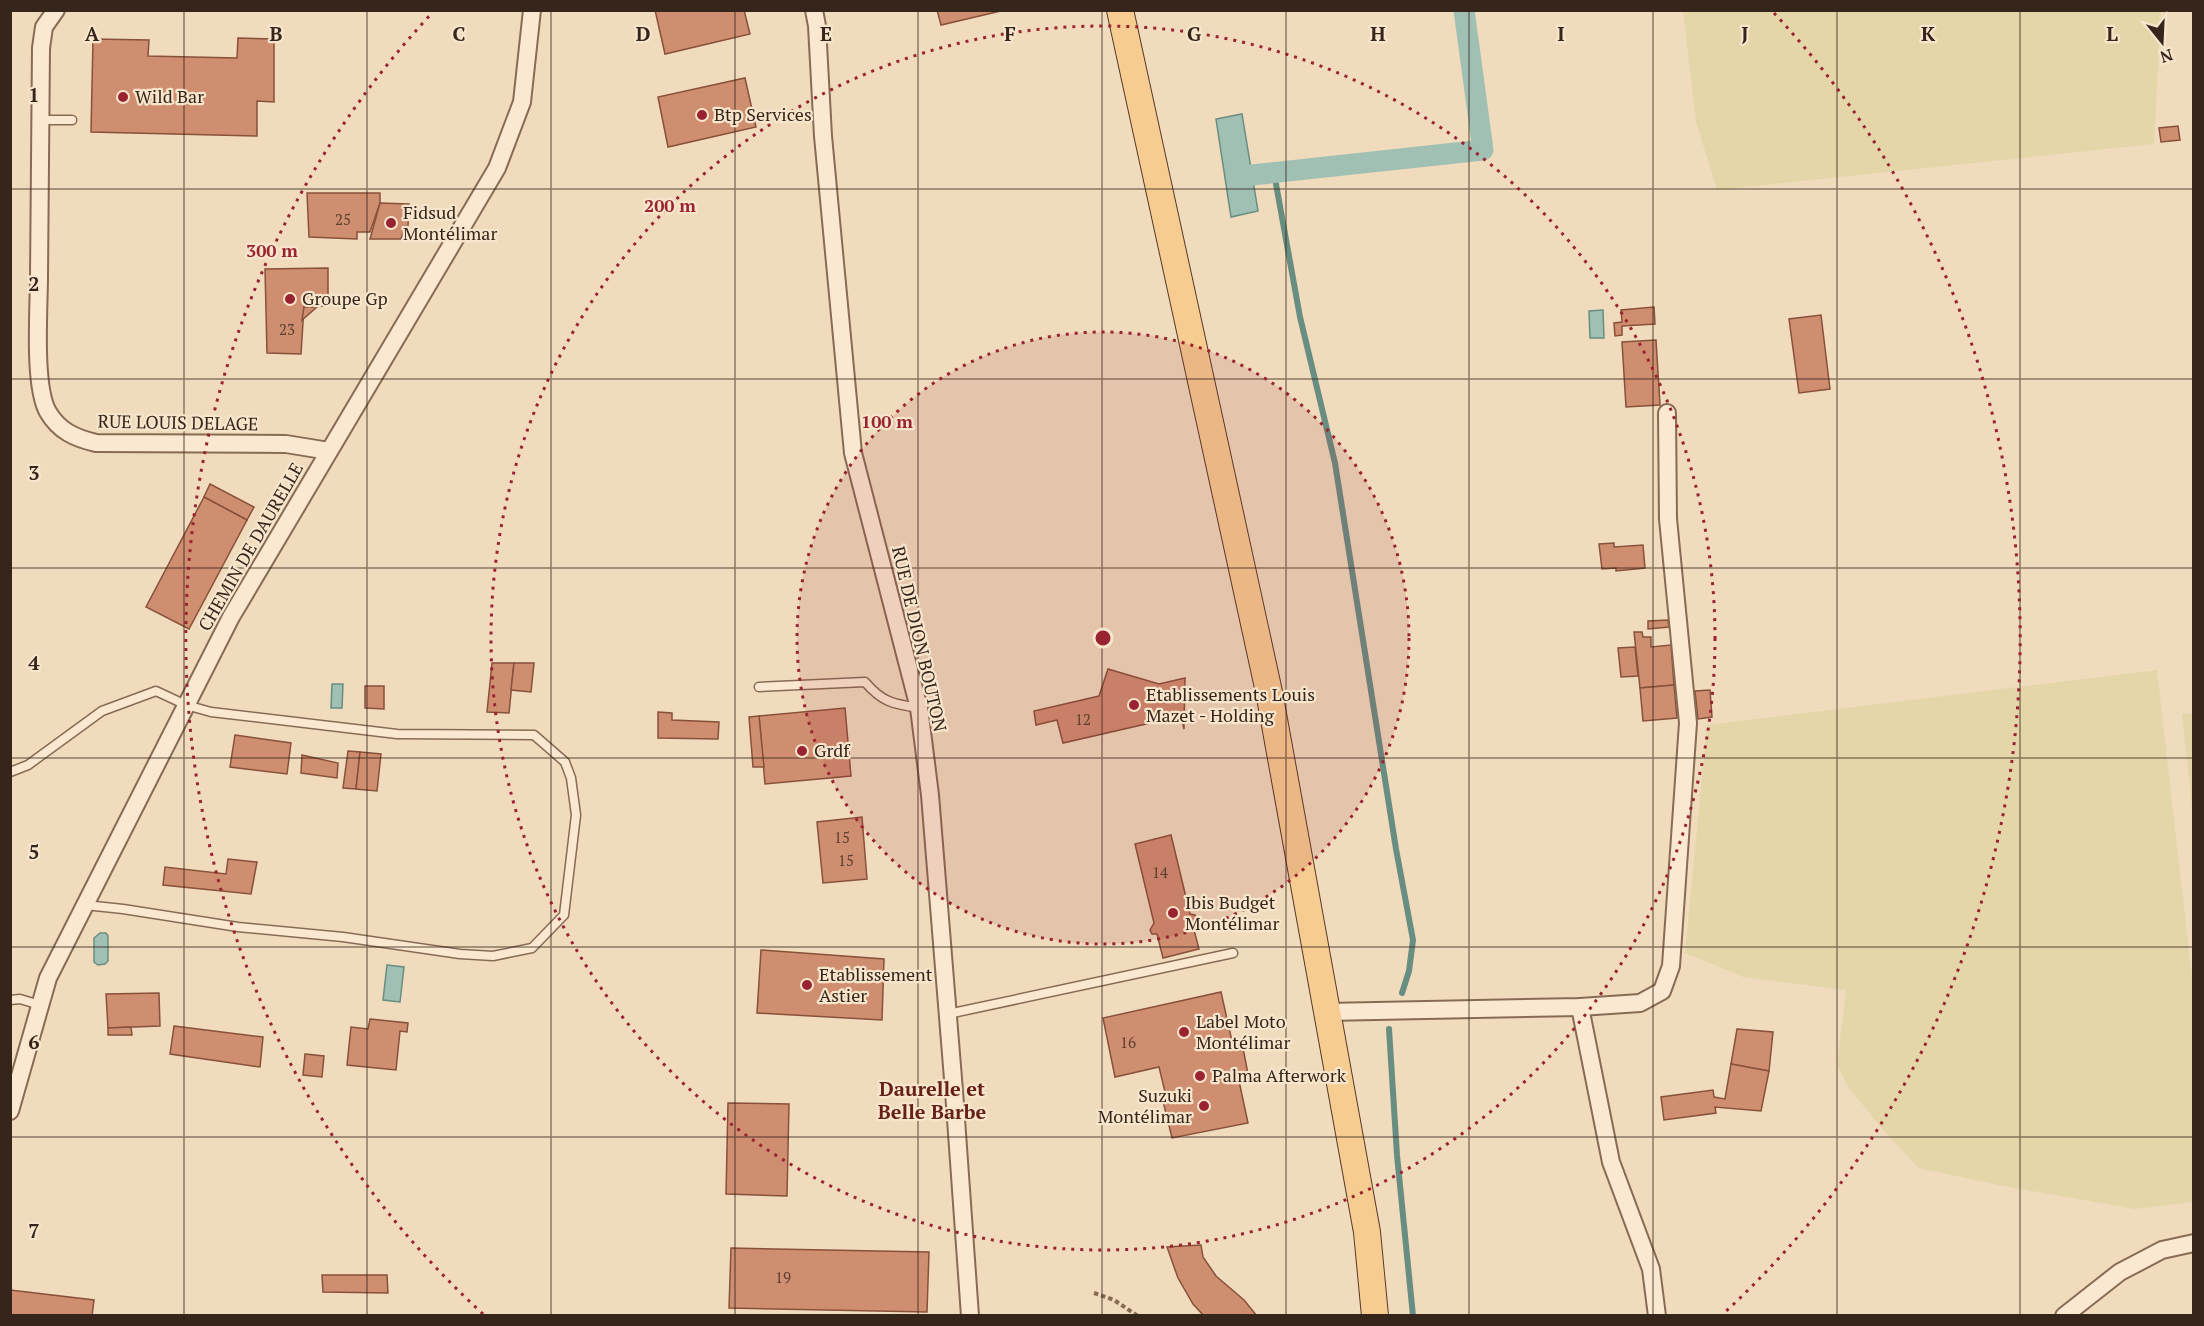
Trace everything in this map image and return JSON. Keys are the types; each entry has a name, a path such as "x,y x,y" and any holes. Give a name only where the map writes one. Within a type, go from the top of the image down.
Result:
{"main road":[{"path":"1120,10 1269,692 1367,1232 1375,1316"}],"street":[{"name":"RUE LOUIS DELAGE","path":"56,10 44,27 41,48 39,376 47,410 64,431 77,439 96,443 286,444 329,451"},
{"name":"CHEMIN DE DAURELLE","path":"10,1111 48,978 231,617 497,168 522,102 532,10"},
{"name":"RUE DE DION BOUTON","path":"814,10 817,26 823,136 853,453 919,708 930,795 970,1316"},
{"path":"1326,1012 1580,1007 1640,1003 1662,991 1671,966 1688,723 1668,519 1667,413"},
{"path":"1580,1007 1611,1162 1651,1269 1657,1316"},
{"path":"2064,1316 2120,1272 2162,1250 2193,1243"}],"lane":[{"path":"40,120 72,120"},
{"path":"759,687 865,682 876,695 894,704 919,708"},
{"path":"10,771 28,765 102,711 156,691 186,705 210,712 397,734 534,735 566,762 571,778 576,815 564,915 532,948 493,956 460,954 343,937 238,927 85,905"},
{"path":"948,1014 1233,953"},
{"path":"10,1000 20,999 40,1005"}],"path":[{"path":"1094,1293 1114,1300 1137,1316"}],"shaded area":[{"path":"1683,11 2161,11 2154,144 1717,190 1696,122"},
{"path":"1242,114 1258,211 1231,217 1216,119"},
{"path":"1603,310 1604,338 1590,338 1589,311"},
{"path":"2157,670 2193,986 2193,1202 2135,1209 2003,1186 1919,1168 1889,1137 1849,1088 1837,1065 1846,990 1743,977 1685,953 1707,725"},
{"path":"332,684 343,684 342,708 331,708"},
{"path":"2194,713 2193,818 2182,714"},
{"path":"100,933 106,933 108,936 108,961 98,965 94,962 94,938"},
{"path":"387,965 404,967 400,1002 383,1000"}],"building":[{"path":"655,10 744,10 750,34 665,54"},
{"path":"937,10 1005,10 941,25"},
{"path":"238,38 274,39 274,102 257,101 257,136 91,132 93,39 149,40 148,56 237,58"},
{"path":"745,78 756,127 668,147 658,97"},
{"path":"2178,126 2180,140 2161,142 2159,128"},
{"path":"307,193 380,193 380,203 370,232 357,232 357,239 309,237"},
{"path":"380,203 409,204 408,226 405,226 401,239 370,239"},
{"path":"328,268 328,306 304,307 301,354 267,353 265,269"},
{"path":"304,307 317,307 302,320"},
{"path":"1654,307 1655,324 1622,326 1622,335 1615,336 1614,323 1622,322 1621,310"},
{"path":"1821,315 1830,389 1799,393 1789,319"},
{"path":"1656,340 1660,405 1626,407 1622,342"},
{"path":"210,484 254,507 247,520 204,497"},
{"path":"204,497 247,520 189,629 146,607"},
{"path":"1614,543 1614,547 1643,545 1645,568 1616,571 1616,568 1602,569 1599,544"},
{"path":"1668,620 1669,627 1648,629 1648,621"},
{"path":"1634,632 1642,632 1643,637 1651,637 1651,647 1671,645 1674,685 1640,688"},
{"path":"1635,647 1638,676 1621,677 1618,648"},
{"path":"492,663 514,663 509,713 487,712"},
{"path":"514,663 534,663 531,692 511,690"},
{"path":"1108,669 1159,684 1185,678 1184,729 1181,716 1063,743 1057,720 1036,725 1034,711 1099,696"},
{"path":"1674,685 1677,718 1643,721 1640,688"},
{"path":"365,686 384,686 384,709 365,708"},
{"path":"1710,690 1712,717 1698,719 1695,691"},
{"path":"845,708 851,776 765,784 759,716"},
{"path":"658,712 672,713 672,720 719,722 718,739 658,738"},
{"path":"759,716 764,767 753,767 749,717"},
{"path":"235,735 291,743 287,774 230,767"},
{"path":"348,751 360,752 356,789 343,788"},
{"path":"360,752 381,754 377,791 356,789"},
{"path":"302,755 338,763 337,778 301,773"},
{"path":"862,817 867,879 823,883 817,822"},
{"path":"1171,835 1190,914 1195,915 1197,919 1193,926 1199,949 1163,958 1157,934 1152,934 1150,930 1154,923 1135,844"},
{"path":"228,859 257,862 251,894 163,885 165,867 226,874"},
{"path":"761,950 884,959 882,1020 757,1013"},
{"path":"1221,992 1234,1050 1243,1048 1249,1079 1239,1081 1248,1123 1172,1138 1162,1097 1166,1096 1159,1067 1115,1077 1103,1018"},
{"path":"159,993 160,1026 108,1028 106,994"},
{"path":"370,1019 408,1023 407,1032 400,1031 396,1070 347,1065 351,1027 368,1029"},
{"path":"174,1026 263,1037 260,1067 170,1054"},
{"path":"131,1027 132,1035 108,1035 108,1028"},
{"path":"1737,1029 1773,1032 1769,1071 1731,1064"},
{"path":"305,1054 324,1056 322,1077 303,1075"},
{"path":"1731,1064 1769,1071 1761,1111 1715,1107 1716,1113 1664,1120 1661,1097 1713,1090 1714,1097 1725,1099"},
{"path":"728,1103 789,1104 787,1196 726,1194"},
{"path":"1201,1245 1203,1257 1216,1276 1244,1300 1257,1316 1204,1316 1193,1304 1178,1278 1167,1247"},
{"path":"731,1248 929,1252 927,1312 729,1308"},
{"path":"322,1275 387,1275 388,1293 323,1292"},
{"path":"10,1290 94,1300 92,1316 10,1316"}],"waterway":[{"path":"1252,175 1483,150 1464,10"},
{"path":"1274,173 1300,317 1335,463 1396,849 1413,940 1409,971 1402,993"},
{"path":"1389,1029 1397,1155 1413,1316"}],"place":[{"name":"Wild Bar","path":"123,97"},
{"name":"Btp Services","path":"702,115"},
{"name":"Fidsud Montélimar","path":"391,223"},
{"name":"Groupe Gp","path":"290,299"},
{"name":"Etablissements Louis Mazet - Holding","path":"1134,705"},
{"name":"Grdf","path":"802,751"},
{"name":"Ibis Budget Montélimar","path":"1173,913"},
{"name":"Etablissement Astier","path":"807,985"},
{"name":"Label Moto Montélimar","path":"1184,1032"},
{"name":"Palma Afterwork","path":"1200,1076"},
{"name":"Suzuki Montélimar","path":"1204,1106"}],"district":[{"name":"Daurelle et Belle Barbe","path":"932,1100"}]}
